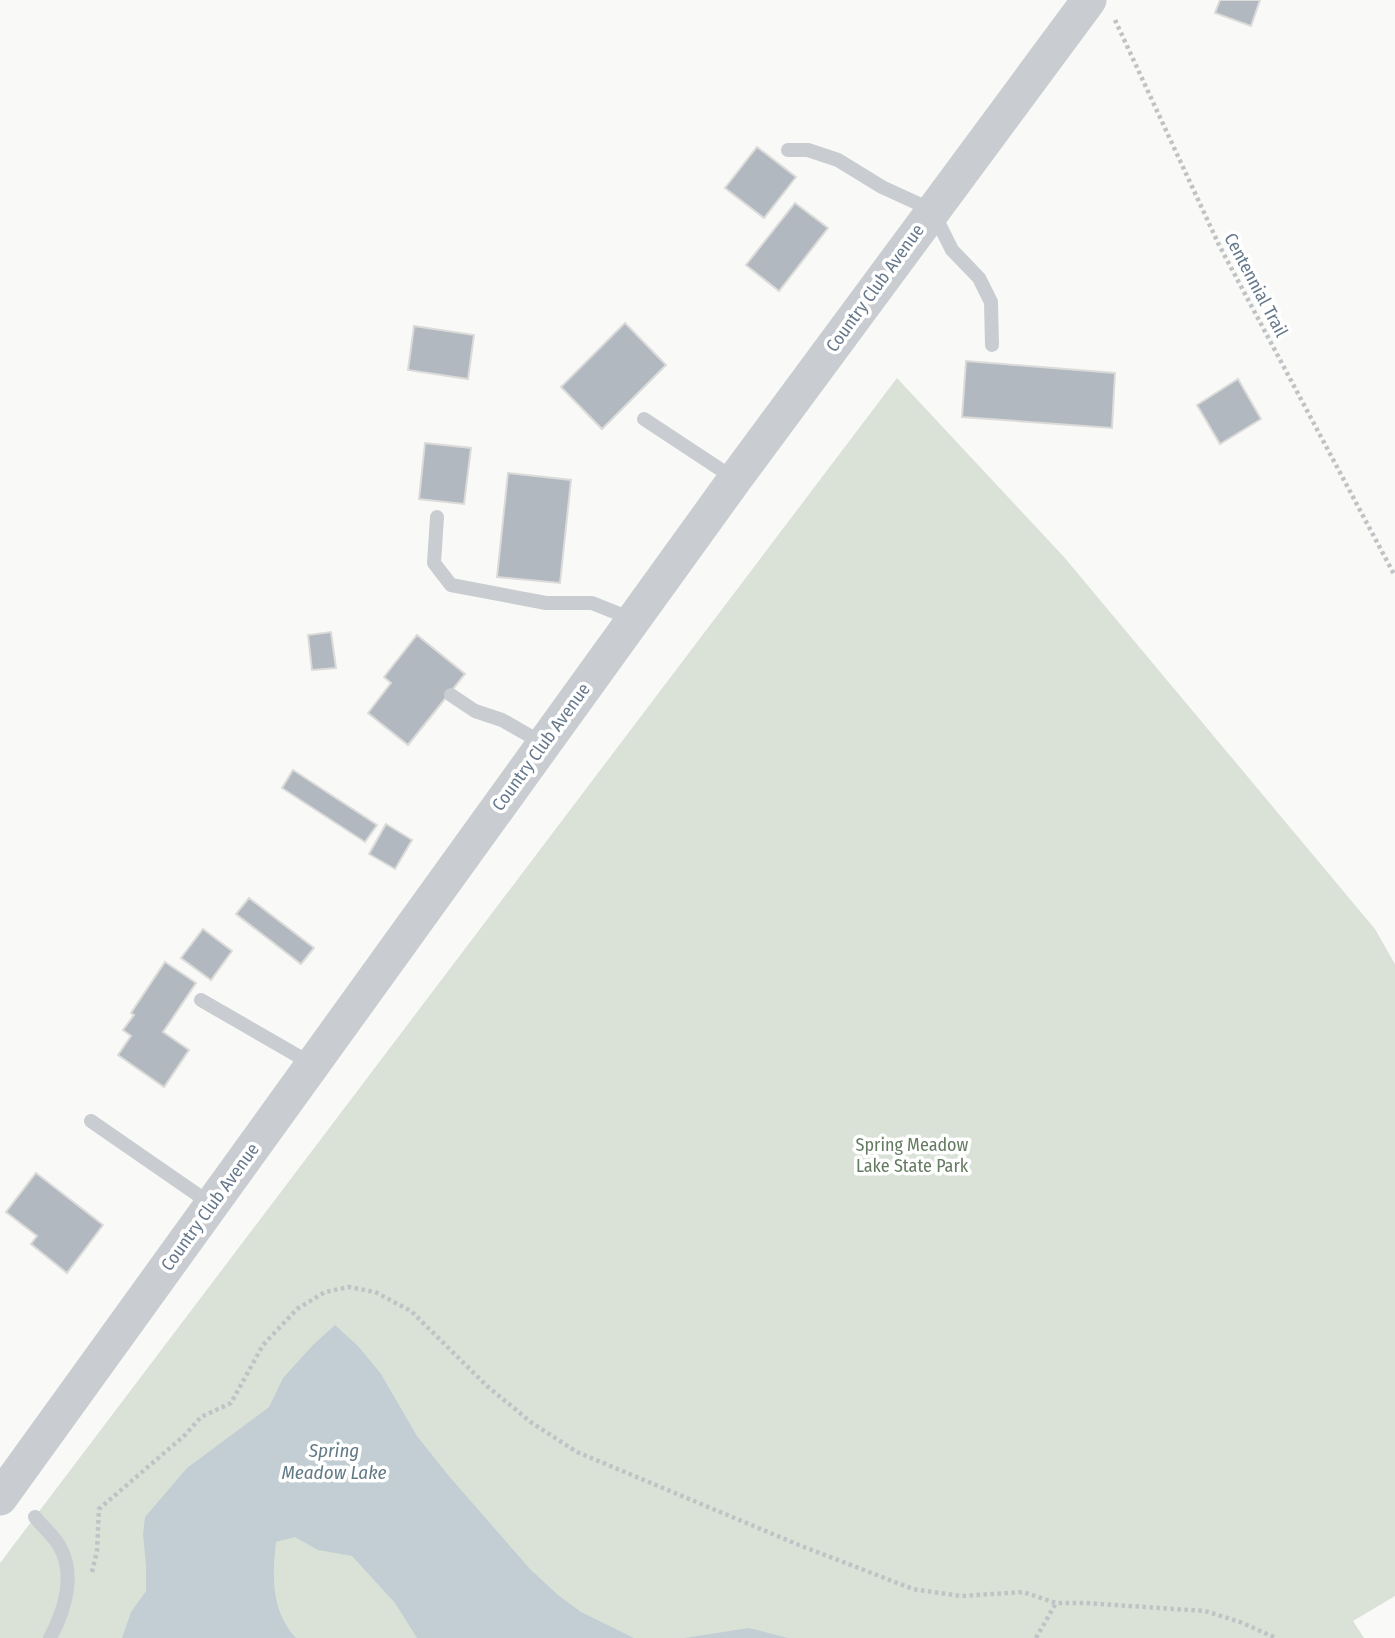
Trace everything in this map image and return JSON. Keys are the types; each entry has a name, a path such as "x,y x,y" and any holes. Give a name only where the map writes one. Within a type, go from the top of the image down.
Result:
{"street":[{"name":"Country Club Avenue","path":"0,1498 735,479 932,211 1100,6"}],"lane":[{"path":"788,150 808,149 838,160 882,187 932,211 952,250 979,278 991,302 992,345"},
{"path":"644,419 735,479"},
{"path":"437,517 434,563 450,585 547,603 592,603 634,620"},
{"path":"451,695 475,711 502,720 544,744"},
{"path":"201,1000 312,1065"},
{"path":"91,1121 212,1205"},
{"path":"34,1517 60,1547 69,1569 62,1616 50,1638"}],"path":[{"name":"Centennial Trail","path":"1100,6 1219,245 1395,576"},
{"path":"89,1583 97,1551 99,1509 185,1435 201,1417 231,1403 263,1345 297,1309 325,1292 349,1287 375,1292 411,1311 487,1385 532,1423 577,1452 799,1545 913,1589 961,1595 1023,1592 1056,1603 1155,1606 1205,1611 1240,1622 1276,1638"},
{"path":"1036,1638 1056,1603"}],"green space":[{"name":"Spring Meadow Lake State Park","path":"897,378 1064,557 1375,929 1395,964 1395,1596 1353,1621 1364,1638 0,1638 0,1563"}],"water":[{"name":"Spring Meadow Lake","path":"335,1325 358,1346 381,1374 417,1436 448,1475 530,1569 581,1612 634,1638 417,1638 395,1603 352,1556 318,1550 295,1537 276,1542 274,1580 282,1616 296,1638 122,1638 131,1612 146,1591 143,1534 145,1517 187,1468 269,1407 283,1378"},
{"path":"749,1628 788,1638 684,1638"}],"building":[{"path":"1220,0 1260,0 1251,26 1215,13"},
{"path":"757,147 796,177 764,218 725,188"},
{"path":"795,203 828,228 779,291 746,265"},
{"path":"625,323 666,365 602,429 561,387"},
{"path":"414,326 474,335 468,379 408,370"},
{"path":"966,361 1115,373 1112,428 962,417"},
{"path":"1238,379 1261,419 1220,444 1197,405"},
{"path":"425,443 471,448 464,504 419,499"},
{"path":"508,473 571,480 560,583 497,577"},
{"path":"331,632 336,668 312,670 308,635"},
{"path":"417,635 465,674 408,745 368,713 391,683 384,677"},
{"path":"293,770 377,825 365,842 282,788"},
{"path":"386,824 412,840 395,869 369,854"},
{"path":"249,898 314,948 301,964 236,914"},
{"path":"203,929 232,951 211,980 181,958"},
{"path":"165,962 196,983 163,1032 189,1050 164,1087 118,1055 131,1036 123,1030 134,1015 131,1013"},
{"path":"36,1173 103,1225 67,1273 31,1244 37,1236 6,1212"}]}
